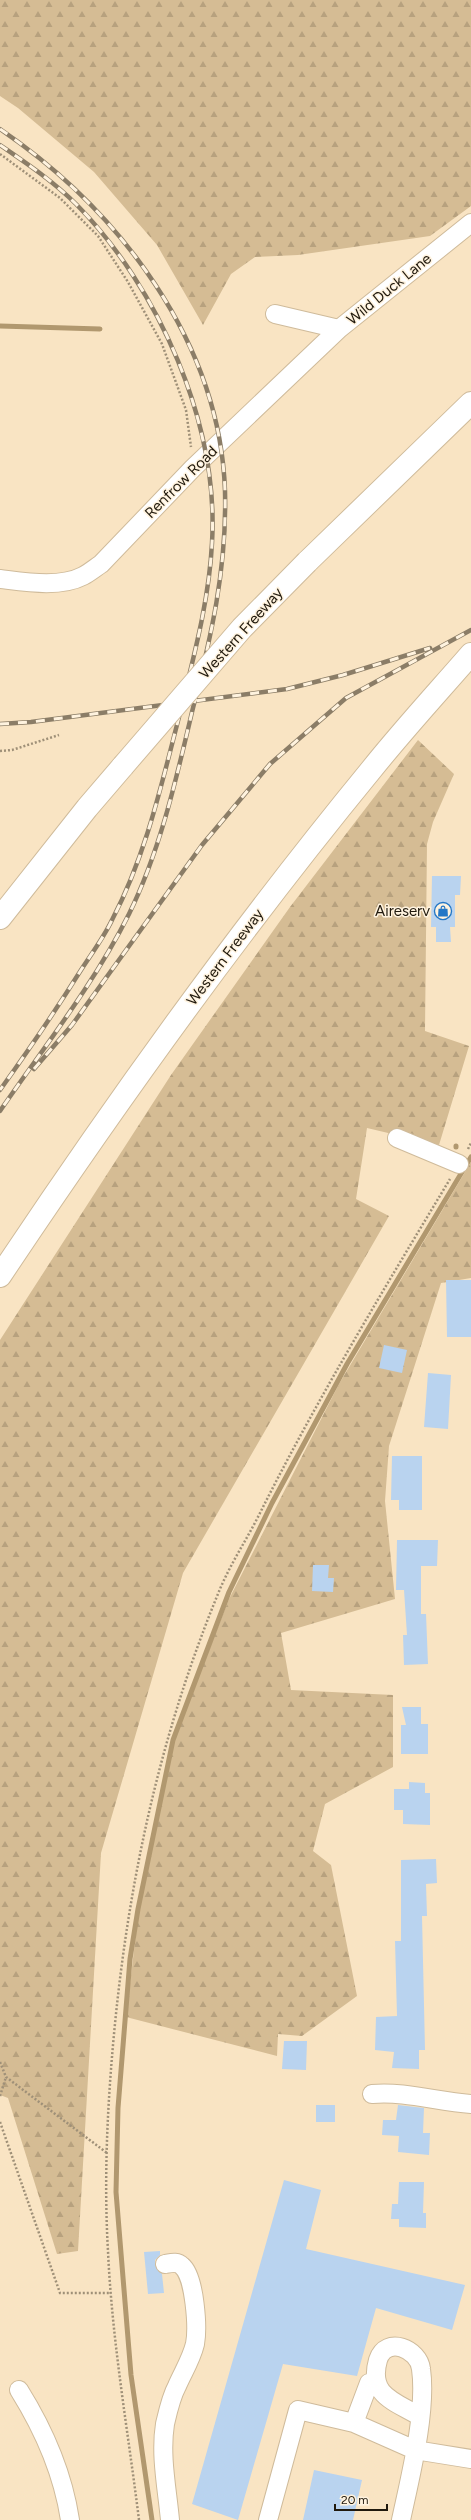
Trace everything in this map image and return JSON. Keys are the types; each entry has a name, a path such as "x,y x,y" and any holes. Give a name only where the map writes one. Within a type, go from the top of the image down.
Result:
{"highway":[{"name":"Western Freeway","path":"0,918 87,808 242,628 307,562 471,403"},
{"name":"Western Freeway","path":"0,1276 67,1176 162,1042 270,898 408,726 471,654"}],"street":[{"name":"Wild Duck Lane","path":"275,314 339,329 471,223"},
{"name":"Renfrow Road","path":"0,579 22,582 61,582 83,577 101,564 193,468 339,329"},
{"path":"397,1138 459,1164"},
{"path":"372,2094 411,2095 452,2103 471,2104"},
{"path":"164,2264 174,2262 181,2264 187,2270 192,2292 196,2323 195,2343 190,2361 172,2397 165,2424 163,2452 170,2520"},
{"path":"401,2520 416,2450 419,2416 422,2369 417,2358 412,2352 398,2346 388,2347 382,2352 378,2360 376,2381 378,2390 419,2416"},
{"path":"354,2423 369,2383 376,2381"},
{"path":"19,2390 42,2432 58,2470 70,2520"},
{"path":"268,2520 298,2410 354,2423 416,2450 471,2459"}],"path":[{"path":"0,154 60,198 98,236 128,282 162,344 186,410 193,468"},
{"path":"0,751 12,750 60,734"},
{"path":"139,2520 111,2293 106,2200 112,2061 122,1952 139,1852 166,1740 221,1587 297,1441 459,1164"},
{"path":"0,2062 6,2077 107,2154"},
{"path":"0,2096 6,2077"},
{"path":"0,2122 60,2293 111,2293"}],"green space":[{"path":"0,0 471,0 471,206 430,236 298,255 255,257 231,274 203,325 157,245 94,172 18,108 0,96"},
{"path":"418,740 454,774 433,822 427,844 425,1031 469,1046 439,1145 367,1128 356,1199 389,1216 183,1573 101,1853 78,2251 57,2254 8,2098 0,2095 0,1340 171,1075 290,907"},
{"path":"471,1162 471,1278 441,1283 389,1446 385,1501 395,1599 281,1633 291,1690 393,1695 393,1767 325,1804 313,1851 331,1865 357,1996 302,2036 278,2034 277,2056 126,2017 139,1909 171,1747 229,1599 339,1384"}],"building":[{"name":"Aireserv","path":"432,876 461,876 460,895 455,895 455,927 450,927 451,942 436,942 436,927 431,927"},
{"path":"446,1280 471,1280 471,1337 447,1337"},
{"path":"384,1345 407,1350 402,1373 379,1368"},
{"path":"428,1373 451,1375 448,1429 424,1427"},
{"path":"392,1456 422,1456 422,1510 399,1510 399,1500 391,1500"},
{"path":"397,1540 438,1540 437,1566 421,1566 421,1614 426,1614 428,1664 404,1665 403,1635 407,1635 404,1590 396,1590"},
{"path":"313,1565 329,1565 328,1578 334,1578 333,1592 312,1591"},
{"path":"402,1707 421,1707 421,1724 428,1724 428,1754 401,1754 401,1725 406,1725"},
{"path":"409,1782 425,1783 425,1793 430,1793 430,1825 403,1824 403,1810 394,1810 394,1789 409,1789"},
{"path":"436,1859 437,1883 426,1884 427,1916 422,1916 425,2050 419,2050 419,2069 392,2068 394,2052 375,2050 376,2017 397,2016 395,1941 401,1941 401,1860"},
{"path":"284,2041 307,2041 306,2070 282,2069"},
{"path":"316,2105 335,2105 335,2122 316,2122"},
{"path":"398,2105 424,2108 423,2133 430,2133 429,2155 398,2152 399,2136 382,2135 383,2120 396,2120"},
{"path":"284,2180 321,2190 306,2249 465,2285 452,2330 376,2308 357,2376 283,2364 238,2520 192,2504"},
{"path":"399,2182 424,2182 423,2213 426,2213 426,2228 399,2227 399,2219 391,2219 392,2204 398,2204"},
{"path":"160,2251 160,2255 155,2260 155,2265 162,2274 164,2293 148,2294 144,2252"},
{"path":"314,2470 362,2480 353,2520 303,2520"}],"waterway":[{"path":"0,326 100,329"},
{"path":"152,2520 131,2375 116,2192 118,2108 130,1959 138,1909 173,1740 229,1592 272,1503 347,1364 471,1157"}],"railway":[{"path":"0,129 44,162 85,199 122,240 155,284 183,332 204,383 219,436 225,491 223,548 211,630 173,789 150,865 129,914 100,965 68,1015 0,1111"},
{"path":"0,145 49,180 76,204 106,238 133,276 157,317 178,360 194,406 205,452 212,498 212,543 208,587 204,609 195,652 159,794 152,820 134,871 102,939 42,1030 0,1090"},
{"path":"34,1069 72,1025 202,845 270,764 346,698 471,630"},
{"path":"0,724 31,722 287,689 343,675 430,648"}],"place":[{"name":"Aireserv","path":"443,911"}]}
